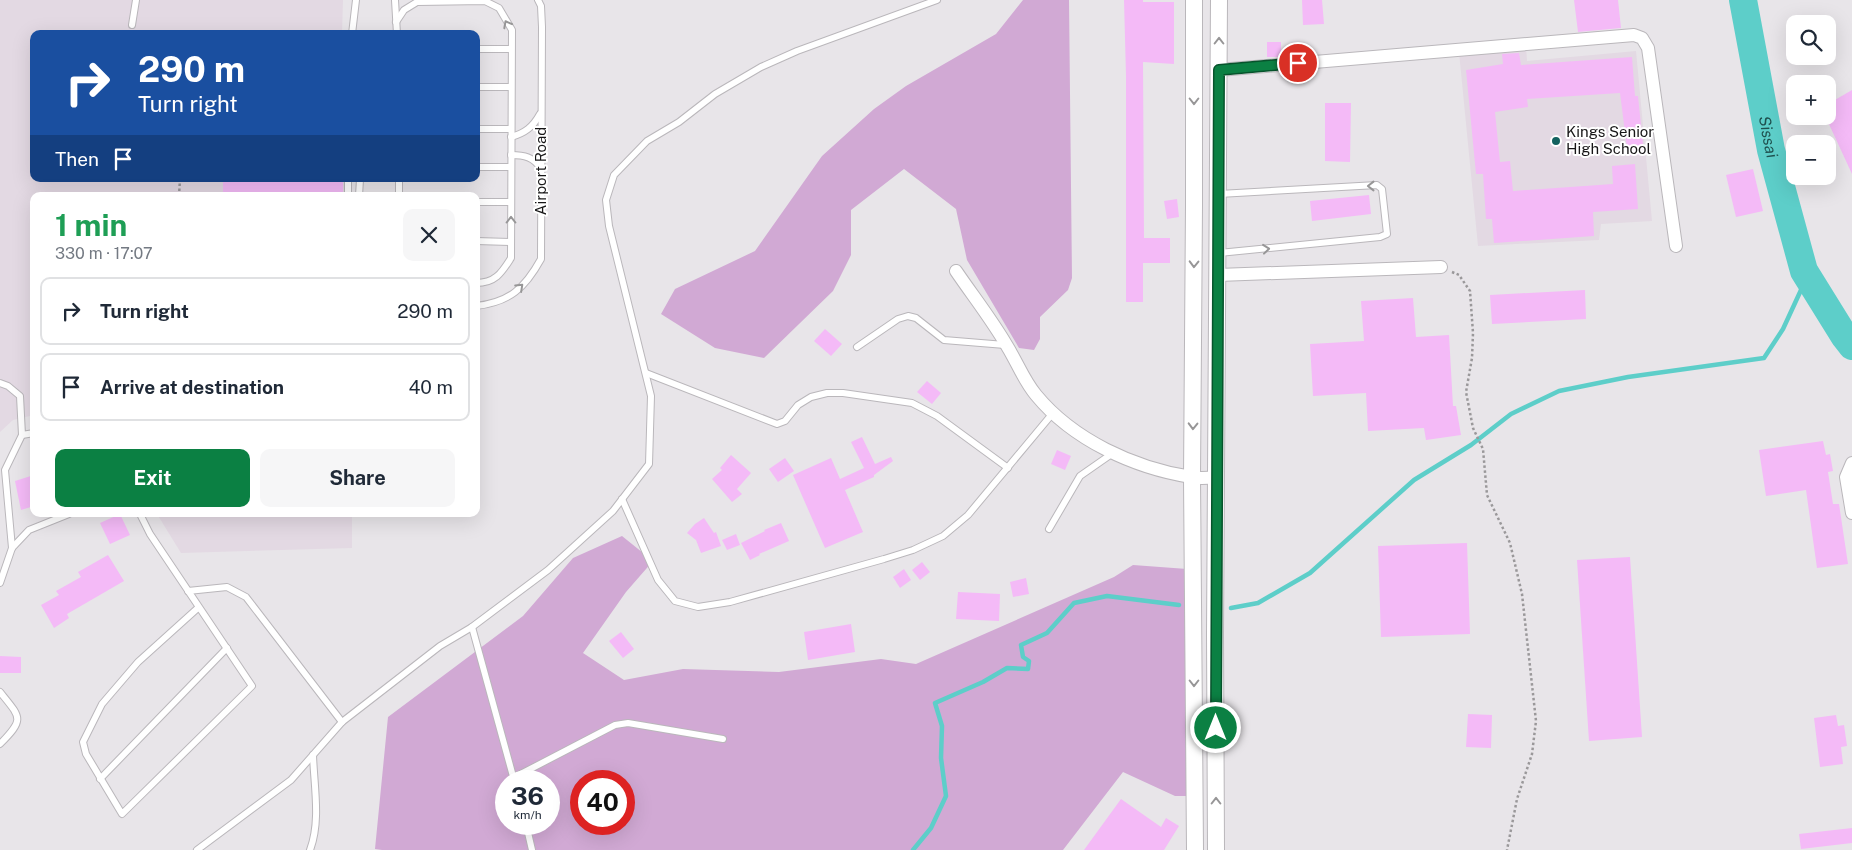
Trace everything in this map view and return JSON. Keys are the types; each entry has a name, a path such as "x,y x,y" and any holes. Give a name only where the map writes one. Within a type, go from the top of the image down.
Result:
{"street":[{"path":"1194,0 1192,478 1195,850"},
{"path":"1216,850 1215,634 1219,0"},
{"path":"1219,70 1634,35 1642,38 1648,48 1676,246"},
{"path":"1218,275 1441,267"},
{"path":"956,271 1007,345 1036,394 1053,413 1085,437 1113,453 1164,472 1192,478 1217,478"},
{"path":"1852,463 1846,477 1852,513"}],"lane":[{"path":"132,25 136,0"},
{"path":"353,30 356,0"},
{"path":"394,0 397,30"},
{"name":"Airport Road","path":"480,305 500,302 516,292 532,276 540,259 541,6 538,0"},
{"path":"196,850 291,780 342,722 440,646 472,627 548,570 612,511 649,464 651,396 609,226 606,200 614,174 647,141 679,122 714,94 761,67 797,51 937,0"},
{"path":"396,22 404,10 417,2 484,1 499,8 512,30 511,258 499,276 480,283"},
{"path":"355,12 357,30"},
{"path":"480,49 511,49"},
{"path":"480,87 511,87"},
{"path":"511,137 520,135 533,127 541,113 541,87"},
{"path":"480,129 511,129"},
{"path":"511,155 523,155 531,158 541,167 541,187"},
{"path":"480,167 511,167"},
{"path":"1218,194 1377,185 1382,189 1387,234 1380,237 1218,254"},
{"path":"480,202 511,202"},
{"path":"480,241 511,242"},
{"path":"857,346 898,319 908,316 916,318 944,340 1007,345"},
{"path":"646,373 777,424 785,421 798,405 811,397 827,393 843,393 912,403 937,416 1008,468"},
{"path":"0,383 8,386 20,396 22,435 5,470 12,548"},
{"path":"622,499 658,580 675,601 698,607 730,602 884,560 943,536 968,515 1053,413"},
{"path":"22,435 30,434"},
{"path":"1049,528 1080,476 1113,453"},
{"path":"0,582 12,548 29,530 62,517"},
{"path":"142,517 150,534 227,648 252,686 122,814 86,754 83,742 102,704 138,662 199,607"},
{"path":"188,591 227,587 246,597 342,722"},
{"path":"472,627 511,770"},
{"path":"100,779 227,648"},
{"path":"0,692 17,714 18,723 14,731 0,744"},
{"path":"533,770 615,726 628,723 723,739"},
{"path":"310,850 316,822 313,755"},
{"path":"529,835 532,850"}],"path":[{"path":"1441,267 1459,275 1470,291 1473,342 1466,392 1473,428 1483,449 1487,495 1510,543 1522,594 1536,721 1532,754 1518,799 1507,850"}],"shaded area":[{"path":"0,0 343,0 342,30 30,30 30,182 345,182 345,192 30,192 30,416 13,420 0,432"},
{"path":"1023,0 1069,0 1072,278 1068,290 1040,317 1040,339 1034,350 1019,348 967,260 956,209 904,169 851,210 851,255 833,291 764,358 715,348 661,314 675,289 755,251 822,156 874,109 906,86 996,34"},
{"name":"Kings Senior High School","path":"1526,45 1527,61 1636,51 1652,221 1601,224 1599,240 1478,246 1459,52"},
{"path":"159,517 352,517 352,548 181,553"},
{"path":"622,536 653,561 626,592 583,653 624,680 683,669 779,672 881,659 916,664 1114,577 1133,565 1187,569 1187,796 1175,796 1123,772 1063,850 375,849 388,717 523,616 573,558"}],"building":[{"path":"1124,0 1174,2 1174,64 1143,62 1144,238 1170,238 1170,263 1143,263 1143,302 1126,302"},
{"path":"1302,0 1322,0 1324,24 1303,25"},
{"path":"1574,0 1618,0 1621,28 1578,32"},
{"path":"1267,42 1281,42 1281,57 1267,57"},
{"path":"1519,53 1521,65 1632,57 1635,96 1638,96 1644,154 1628,156 1620,93 1527,99 1528,107 1495,112 1500,162 1510,161 1513,191 1613,184 1612,166 1635,164 1638,209 1593,212 1594,236 1494,243 1492,219 1486,219 1483,174 1476,174 1466,70 1503,64 1502,54"},
{"path":"1852,90 1852,174 1836,139 1836,135 1834,135 1829,125 1836,125 1836,99"},
{"path":"1325,103 1351,103 1350,162 1325,161"},
{"path":"1753,169 1763,211 1736,217 1726,175"},
{"path":"223,182 343,182 343,192 223,192"},
{"path":"1369,195 1371,214 1312,221 1310,201"},
{"path":"1177,199 1179,217 1167,219 1164,201"},
{"path":"1585,290 1586,319 1492,324 1490,295"},
{"path":"1413,298 1416,337 1449,335 1453,406 1456,406 1461,435 1426,440 1424,428 1368,431 1366,393 1313,396 1310,344 1364,341 1361,301"},
{"path":"825,329 842,344 831,356 814,341"},
{"path":"927,381 941,393 932,404 917,392"},
{"path":"862,437 875,464 891,457 893,461 874,475 874,477 845,490 863,532 825,548 793,475 831,458 840,479 864,468 851,442"},
{"path":"1823,441 1826,455 1830,454 1833,471 1828,472 1833,504 1839,504 1848,564 1817,568 1806,490 1766,496 1759,450"},
{"path":"1057,450 1071,456 1065,470 1051,464"},
{"path":"731,455 751,473 737,489 742,494 732,502 712,479 722,470 720,468"},
{"path":"785,458 794,471 778,482 769,469"},
{"path":"30,476 30,507 21,510 15,481"},
{"path":"113,517 121,517 130,535 110,544 100,523"},
{"path":"704,518 714,533 716,532 721,546 701,553 696,540 687,533"},
{"path":"781,523 789,541 750,560 741,543"},
{"path":"736,534 740,545 727,550 722,540"},
{"path":"1467,543 1470,634 1381,637 1378,546"},
{"path":"108,555 124,581 67,614 69,618 54,628 41,605 59,595 56,591 81,577 78,572"},
{"path":"1630,557 1642,737 1589,741 1577,560"},
{"path":"922,562 930,572 920,580 912,570"},
{"path":"904,569 911,580 900,588 893,577"},
{"path":"1026,578 1029,594 1013,597 1010,582"},
{"path":"958,592 1000,594 999,621 956,619"},
{"path":"851,624 855,652 808,660 804,632"},
{"path":"621,632 634,649 623,658 609,641"},
{"path":"0,656 21,657 21,673 0,673"},
{"path":"1468,714 1492,715 1491,748 1466,747"},
{"path":"1836,715 1838,726 1844,725 1847,746 1841,747 1843,764 1820,767 1814,718"},
{"path":"1121,799 1161,827 1166,818 1179,826 1164,850 1084,850"},
{"path":"1852,828 1852,843 1801,849 1799,834"}],"waterway":[{"name":"Sissai","path":"1743,0 1771,150 1804,271 1852,346"},
{"path":"1231,608 1258,603 1310,573 1414,480 1471,445 1511,414 1559,391 1628,377 1764,358 1783,329 1807,277"},
{"path":"913,850 931,828 946,796 941,758 942,726 935,703 983,682 1007,668 1028,669 1029,661 1023,657 1021,645 1047,633 1074,603 1107,596 1179,605"}],"place":[{"name":"Kings Senior High School","path":"1556,141"}],"route":[{"path":"1216,728 1219,70 1298,63"}]}
